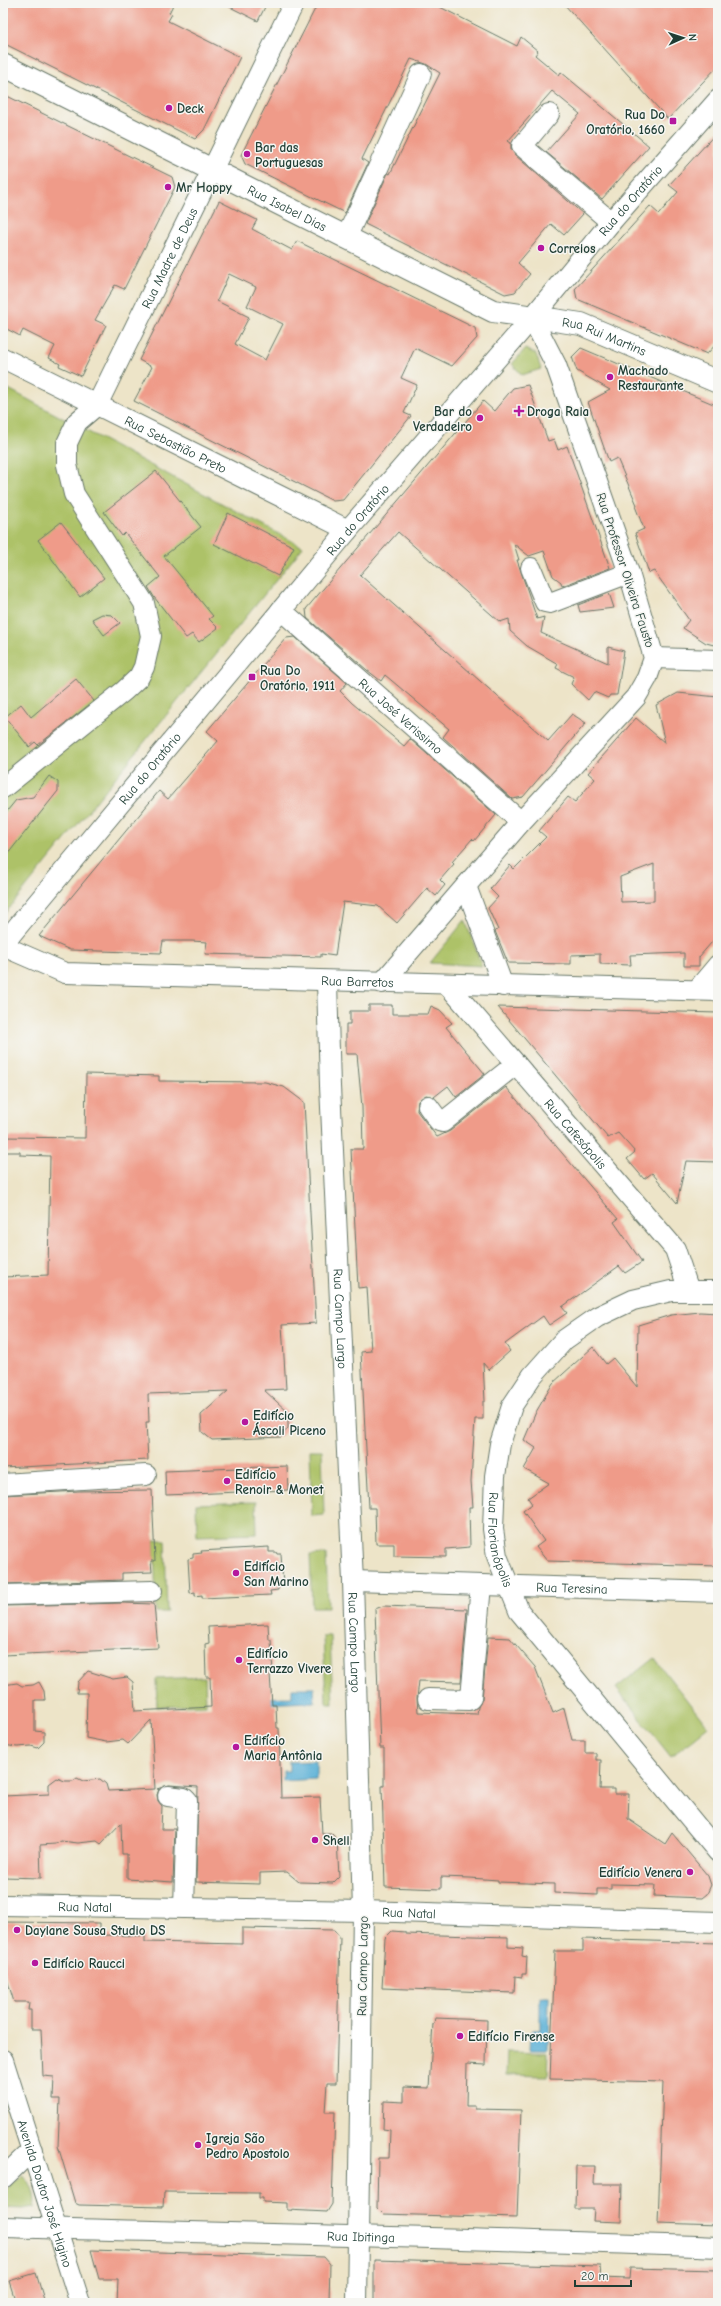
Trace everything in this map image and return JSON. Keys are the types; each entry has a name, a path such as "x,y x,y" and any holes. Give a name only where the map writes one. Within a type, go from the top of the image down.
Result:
{"main road":[{"name":"Rua Isabel Dias","path":"3,64 493,311 532,318"},
{"name":"Rua Rui Martins","path":"532,318 580,324 718,382"}],"street":[{"name":"Rua Madre de Deus","path":"97,405 294,3"},
{"path":"346,238 421,74"},
{"name":"Rua do Oratório","path":"3,945 280,610 532,318 611,222 718,100"},
{"path":"549,114 522,146 611,222"},
{"name":"Rua Professor Oliveira Fausto","path":"382,983 521,822 636,697 647,678 654,658 629,573 556,365 532,318"},
{"name":"Rua Sebastião Preto","path":"3,358 348,530"},
{"path":"3,788 124,691 139,677 144,667 151,636 144,603 74,494 66,465 67,442 77,422 97,405"},
{"path":"531,568 545,602 550,604 629,573"},
{"name":"Rua José Verissimo","path":"280,610 521,822"},
{"path":"654,658 718,660"},
{"path":"466,886 503,986"},
{"name":"Rua Barretos","path":"3,945 65,973 328,982 718,991"},
{"path":"697,990 718,965"},
{"name":"Rua Campo Largo","path":"328,982 330,1086 353,1581 363,1911 357,2303"},
{"name":"Rua Cafesópolis","path":"448,985 675,1249 689,1291"},
{"path":"428,1106 439,1121 443,1122 516,1064"},
{"name":"Rua Florianópolis","path":"718,1291 671,1290 633,1300 597,1317 564,1340 532,1376 512,1406 500,1444 495,1476 493,1529 497,1556 507,1585 519,1611 718,1852"},
{"path":"3,1484 146,1475"},
{"name":"Rua Teresina","path":"353,1581 718,1592"},
{"path":"428,1699 469,1700 472,1698 482,1584"},
{"path":"3,1595 152,1591"},
{"path":"168,1796 184,1798 187,1801 184,1908"},
{"name":"Rua Natal","path":"3,1905 363,1911 718,1922"},
{"name":"Avenida Doutor José Higino","path":"3,2060 80,2303"},
{"path":"3,2178 32,2150"},
{"name":"Rua Ibitinga","path":"3,2227 358,2237 508,2239 718,2247"}],"green space":[{"path":"525,349 536,354 541,369 522,375 512,364"},
{"path":"3,386 303,547 3,916"},
{"path":"465,920 482,966 430,963"},
{"path":"310,1450 322,1450 324,1515 312,1516"},
{"path":"256,1502 257,1534 197,1536 196,1504"},
{"path":"154,1540 165,1540 167,1612 156,1612"},
{"path":"326,1554 328,1607 312,1607 310,1555"},
{"path":"323,1636 330,1636 333,1703 326,1703"},
{"path":"654,1658 708,1727 671,1757 616,1688"},
{"path":"205,1677 206,1705 157,1707 156,1679"},
{"path":"507,2052 548,2053 547,2076 506,2075"},
{"path":"23,2175 29,2181 33,2190 35,2199 34,2207 23,2209 3,2208 3,2192"}],"water":[{"path":"292,1688 314,1688 315,1702 252,1704 252,1698 292,1697"},
{"path":"316,1761 316,1779 283,1781 283,1771 289,1771 289,1762"},
{"path":"540,1997 549,1997 548,2050 530,2050 531,2030 540,2030"}],"building":[{"path":"3,3 174,3 169,13 172,14 168,21 240,57 204,130 195,139 3,43"},
{"path":"222,3 267,3 258,21"},
{"path":"318,3 432,3 517,46 521,37 538,51 535,55 559,75 561,72 649,146 602,199 546,152 580,114 552,91 508,141 511,143 511,149 515,155 583,214 564,235 551,224 518,263 530,274 515,292 505,294 365,224 388,173 390,174 440,73 426,64 411,59 362,159 368,163 345,213 245,164 241,155"},
{"path":"563,3 718,3 718,66 668,119"},
{"path":"3,94 172,177 175,187 124,289 115,285 95,320 106,325 81,376 59,366 60,364 49,358 55,346 23,330 20,336 3,327"},
{"path":"718,131 718,342 707,354 577,299 575,289 650,206 659,214 678,192 669,185"},
{"path":"219,201 257,220 252,229 292,250 297,241 475,328 477,338 452,366 415,348 401,378 417,385 404,413 411,416 343,500 333,501 134,401 152,367 139,360","holes":["229,274 256,287 247,306 283,324 265,360 235,344 249,317 217,301"]},
{"path":"581,348 718,406 718,646 706,643 683,628 689,620 654,571 649,573 635,533 644,529 635,506 637,505 617,458 609,462 588,402 610,390 577,371 572,357"},
{"path":"528,385 548,441 554,439 558,450 567,446 610,568 562,586 561,582 553,576 544,551 529,556 514,544 519,560 517,560 537,619 544,617 541,633 608,663 608,647 624,651 617,695 610,695 608,698 594,692 588,700 571,684 574,677 556,668 558,664 527,646 510,631 509,619 500,622 398,532 360,575 548,741 572,714 586,723 523,797 512,799 443,737 449,729 385,675 381,681 367,670 307,618 306,609 483,401 494,411 513,388"},
{"path":"156,471 201,527 164,556 213,616 209,619 218,628 199,642 192,634 186,638 154,597 148,587 160,577 125,533 122,536 104,512"},
{"path":"228,513 294,547 278,576 214,544"},
{"path":"61,522 104,578 80,597 38,540"},
{"path":"609,593 614,608 580,612 578,605"},
{"path":"102,614 112,615 120,623 104,635 92,619"},
{"path":"295,637 347,683 340,691 352,703 404,746 410,739 496,815 474,841 472,839 452,862 454,864 440,880 445,885 436,896 427,888 397,923 378,906 343,902 335,956 321,954 321,957 205,954 207,942 192,941 163,941 161,953 70,950 39,936 159,791 168,799 218,741 207,731 286,638"},
{"path":"76,679 94,701 38,745 35,742 29,747 5,717 21,704 31,717"},
{"path":"678,693 718,697 718,935 699,957 699,966 684,966 684,953 630,955 631,965 600,964 600,954 571,955 571,964 508,963 495,931 498,930 488,908 498,897 490,889 510,865 514,869 546,837 539,831 568,797 575,802 595,779 588,773 636,718 665,743 656,705","holes":["654,864 654,901 621,902 620,877"]},
{"path":"49,776 58,782 58,791 3,860 3,816 16,800 33,797"},
{"path":"369,1005 392,1005 392,1014 428,1014 431,1006 440,1010 452,1023 446,1027 485,1074 456,1097 448,1086 434,1097 426,1095 418,1101 417,1111 437,1137 450,1131 506,1087 618,1219 614,1222 642,1262 625,1273 619,1266 562,1307 567,1313 549,1325 543,1316 505,1344 510,1351 489,1370 483,1363 485,1401 483,1401 483,1419 475,1419 471,1481 473,1507 469,1507 470,1547 446,1549 446,1557 394,1556 394,1544 376,1544 375,1508 369,1508 361,1352 371,1351 367,1287 358,1288 351,1149 363,1149 362,1107 357,1054 346,1054 346,1024 350,1024 350,1011 369,1011"},
{"path":"498,1007 718,1013 718,1162 686,1161 677,1203 652,1173 644,1179 627,1159 635,1152 618,1133 608,1138"},
{"path":"86,1074 159,1076 159,1081 265,1082 284,1087 304,1102 316,1323 282,1325 286,1389 264,1390 288,1412 288,1428 281,1437 212,1440 202,1432 201,1415 228,1391 148,1394 149,1422 146,1422 148,1460 3,1468 3,1277 48,1275 50,1156 20,1155 20,1152 3,1152 3,1137 85,1138"},
{"path":"700,1312 718,1313 718,1566 547,1561 536,1547 544,1541 523,1511 532,1504 528,1498 549,1483 524,1469 536,1448 524,1440 536,1412 553,1383 593,1347 606,1364 613,1358 637,1387 638,1325 671,1315"},
{"name":"Edifício Renoir & Monet","path":"287,1466 288,1490 166,1495 165,1471"},
{"path":"152,1490 155,1561 151,1561 152,1572 122,1573 122,1580 3,1584 3,1495 79,1491"},
{"name":"Edifício San Marino","path":"269,1547 269,1552 281,1554 283,1586 278,1587 278,1590 270,1591 271,1595 202,1598 202,1595 195,1596 195,1592 190,1593 188,1559 193,1558 193,1554 202,1553 201,1551"},
{"path":"123,1603 154,1604 158,1648 3,1655 3,1606"},
{"path":"383,1606 467,1609 461,1682 419,1681 417,1698 418,1712 477,1714 478,1707 482,1699 488,1637 510,1638 535,1667 553,1713 564,1708 572,1740 585,1740 585,1753 596,1753 596,1760 601,1760 600,1789 614,1789 614,1794 629,1794 628,1819 665,1844 672,1833 708,1876 711,1885 707,1894 702,1898 654,1896 655,1885 611,1884 611,1889 597,1889 597,1895 554,1893 554,1884 498,1882 498,1880 441,1877 441,1889 385,1887 382,1786 384,1786 384,1748 380,1748 375,1609"},
{"path":"268,1624 269,1640 271,1640 273,1673 270,1674 272,1705 276,1705 277,1728 279,1728 281,1798 320,1797 322,1834 332,1834 337,1839 339,1877 333,1883 299,1882 287,1872 260,1873 260,1884 196,1882 198,1787 169,1785 157,1789 159,1789 157,1795 158,1801 162,1806 161,1829 175,1829 173,1882 127,1879 127,1854 122,1854 121,1823 101,1844 97,1841 78,1843 61,1841 56,1844 40,1845 41,1878 3,1877 3,1796 49,1794 49,1784 57,1778 65,1781 73,1781 77,1778 83,1781 100,1779 106,1784 108,1791 155,1789 151,1720 128,1744 123,1740 106,1742 86,1738 87,1693 77,1693 78,1682 88,1671 113,1679 127,1677 133,1682 135,1711 211,1707 210,1677 206,1677 205,1644 209,1643 208,1627"},
{"path":"39,1682 44,1691 45,1700 35,1700 35,1731 44,1732 44,1742 38,1748 31,1746 17,1747 3,1745 3,1685 17,1683 22,1686 33,1685"},
{"path":"3,1922 100,1923 100,1935 145,1936 145,1942 242,1944 242,1928 334,1930 340,1937 336,2083 327,2083 325,2112 335,2112 332,2204 327,2212 287,2210 287,2203 263,2202 263,2198 259,2198 259,2193 164,2192 163,2207 79,2205 75,2203 58,2146 60,2099 53,2099 54,2077 43,2076 41,2029 31,2029 31,2010 28,2010 29,2002 14,2002 3,1966"},
{"path":"392,1931 405,1932 405,1934 508,1937 508,1947 523,1948 522,1956 527,1957 526,1974 522,1974 522,1977 515,1976 514,1993 382,1988 385,1938"},
{"path":"583,1939 718,1943 718,2225 658,2223 663,2082 550,2079 555,1951 583,1951"},
{"path":"435,2018 487,2020 486,2065 467,2064 466,2106 475,2106 475,2109 521,2110 517,2218 383,2214 377,2208 378,2158 389,2158 390,2130 383,2129 384,2101 404,2102 404,2087 429,2088 433,2023"},
{"path":"576,2166 595,2166 594,2184 622,2184 621,2222 593,2221 594,2209 575,2209"},
{"path":"91,2250 324,2257 330,2264 329,2301 317,2300 317,2303 117,2303 118,2279 99,2279"},
{"path":"374,2260 601,2266 600,2278 629,2279 630,2268 718,2270 718,2303 374,2303"},
{"path":"36,2273 45,2303 16,2303 9,2281"}],"place":[{"name":"Deck","path":"169,108"},
{"name":"Rua Do Oratório, 1660","path":"673,121"},
{"name":"Bar das Portuguesas","path":"247,154"},
{"name":"Mr Hoppy","path":"168,187"},
{"name":"Correios","path":"541,248"},
{"name":"Machado Restaurante","path":"610,377"},
{"name":"Droga Raia","path":"519,411"},
{"name":"Bar do Verdadeiro","path":"480,418"},
{"name":"Rua Do Oratório, 1911","path":"252,677"},
{"name":"Edifício Áscoli Piceno","path":"245,1422"},
{"name":"Edifício Renoir & Monet","path":"227,1481"},
{"name":"Edifício San Marino","path":"236,1573"},
{"name":"Edifício Terrazzo Vivere","path":"239,1660"},
{"name":"Edifício Maria Antônia","path":"236,1747"},
{"name":"Shell","path":"315,1840"},
{"name":"Edifício Venera","path":"690,1872"},
{"name":"Daylane Sousa Studio DS","path":"17,1930"},
{"name":"Edifício Raucci","path":"35,1963"},
{"name":"Edifício Firense","path":"460,2036"},
{"name":"Igreja São Pedro Apostolo","path":"198,2145"}]}
